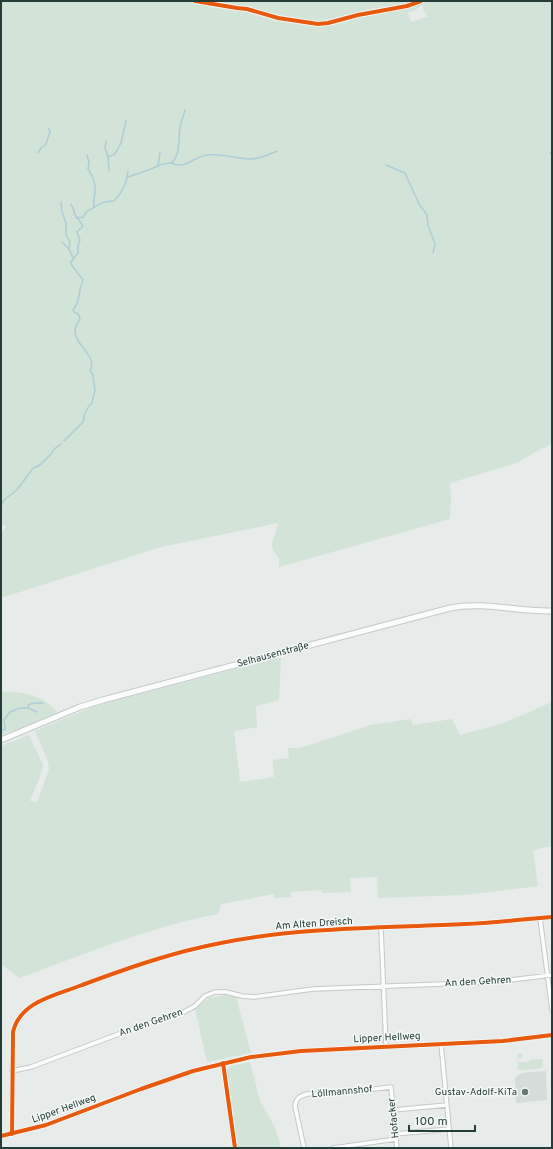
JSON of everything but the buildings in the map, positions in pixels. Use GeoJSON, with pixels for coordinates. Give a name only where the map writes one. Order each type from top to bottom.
{"type":"FeatureCollection","features":[{"type":"Feature","properties":{"kind":"street","name":"Selhausenstraße"},"geometry":{"type":"LineString","coordinates":[[1,740],[80,707],[103,700],[450,608],[490,605],[525,610],[552,611]]}},
{"type":"Feature","properties":{"kind":"street","name":"Am Alten Dreisch"},"geometry":{"type":"LineString","coordinates":[[12,1134],[12,1039],[14,1028],[19,1017],[40,1001],[134,966],[177,953],[265,935],[295,932],[490,923],[552,917]]}},
{"type":"Feature","properties":{"kind":"street"},"geometry":{"type":"LineString","coordinates":[[540,918],[550,975],[552,1010]]}},
{"type":"Feature","properties":{"kind":"street"},"geometry":{"type":"LineString","coordinates":[[381,928],[386,1046]]}},
{"type":"Feature","properties":{"kind":"street","name":"An den Gehren"},"geometry":{"type":"LineString","coordinates":[[12,1071],[23,1070],[140,1026],[184,1012],[195,1006],[205,996],[215,992],[226,992],[254,997],[298,991],[494,982],[550,975]]}},
{"type":"Feature","properties":{"kind":"street","name":"Lipper Hellweg"},"geometry":{"type":"LineString","coordinates":[[1,1136],[46,1125],[169,1079],[223,1063],[251,1057],[295,1051],[503,1041],[552,1035]]}},
{"type":"Feature","properties":{"kind":"street"},"geometry":{"type":"LineString","coordinates":[[440,1044],[451,1148]]}},
{"type":"Feature","properties":{"kind":"street"},"geometry":{"type":"LineString","coordinates":[[223,1063],[235,1148]]}},
{"type":"Feature","properties":{"kind":"street","name":"Hofacker"},"geometry":{"type":"LineString","coordinates":[[391,1087],[397,1148]]}},
{"type":"Feature","properties":{"kind":"street","name":"Löllmannshof"},"geometry":{"type":"LineString","coordinates":[[304,1148],[295,1106],[300,1096],[307,1094],[349,1092],[391,1087]]}},
{"type":"Feature","properties":{"kind":"street"},"geometry":{"type":"LineString","coordinates":[[393,1110],[447,1105]]}},
{"type":"Feature","properties":{"kind":"street"},"geometry":{"type":"LineString","coordinates":[[396,1134],[449,1129]]}},
{"type":"Feature","properties":{"kind":"street"},"geometry":{"type":"LineString","coordinates":[[333,1148],[396,1139]]}},
{"type":"Feature","properties":{"kind":"shaded area"},"geometry":{"type":"Polygon","coordinates":[[[546,1071],[547,1100],[516,1103],[515,1078],[522,1073],[546,1071]]]}},
{"type":"Feature","properties":{"kind":"green space"},"geometry":{"type":"Polygon","coordinates":[[[1,1],[552,1],[552,444],[517,463],[450,483],[450,519],[279,567],[279,558],[273,551],[272,544],[278,523],[161,547],[1,598],[1,534],[6,527],[1,523],[1,1]],[[422,5],[408,13],[411,22],[429,16],[426,15],[422,5]]]}},
{"type":"Feature","properties":{"kind":"green space"},"geometry":{"type":"Polygon","coordinates":[[[281,657],[279,700],[256,706],[257,727],[234,731],[240,782],[274,777],[273,760],[289,758],[288,748],[300,748],[371,725],[411,719],[413,725],[452,719],[460,735],[504,723],[552,702],[552,846],[533,850],[538,886],[464,895],[378,898],[377,877],[350,878],[351,892],[323,893],[322,890],[291,892],[291,897],[274,898],[274,894],[221,904],[218,914],[192,919],[142,934],[19,978],[1,964],[1,746],[29,735],[43,765],[30,801],[37,802],[49,769],[48,761],[35,731],[95,706],[281,657]]]}},
{"type":"Feature","properties":{"kind":"green space"},"geometry":{"type":"Polygon","coordinates":[[[1,692],[16,692],[32,695],[46,702],[57,713],[1,735],[1,692]]]}},
{"type":"Feature","properties":{"kind":"green space"},"geometry":{"type":"Polygon","coordinates":[[[225,995],[236,997],[251,1053],[207,1062],[195,1009],[209,998],[225,995]]]}},
{"type":"Feature","properties":{"kind":"green space"},"geometry":{"type":"Polygon","coordinates":[[[517,1054],[523,1054],[523,1057],[518,1059],[518,1062],[529,1062],[529,1060],[542,1059],[543,1067],[518,1070],[517,1054]]]}},
{"type":"Feature","properties":{"kind":"green space"},"geometry":{"type":"Polygon","coordinates":[[[250,1062],[260,1100],[276,1130],[281,1148],[238,1148],[227,1070],[230,1066],[250,1062]]]}},
{"type":"Feature","properties":{"kind":"waterway"},"geometry":{"type":"LineString","coordinates":[[128,177],[162,164],[171,163],[175,159],[178,151],[180,127],[185,110]]}},
{"type":"Feature","properties":{"kind":"waterway"},"geometry":{"type":"LineString","coordinates":[[108,157],[115,154],[121,143],[126,121]]}},
{"type":"Feature","properties":{"kind":"waterway"},"geometry":{"type":"LineString","coordinates":[[38,153],[46,144],[50,132],[48,128]]}},
{"type":"Feature","properties":{"kind":"waterway"},"geometry":{"type":"LineString","coordinates":[[106,141],[105,148],[108,157],[109,171]]}},
{"type":"Feature","properties":{"kind":"waterway"},"geometry":{"type":"LineString","coordinates":[[171,163],[181,165],[207,155],[224,155],[254,159],[277,151]]}},
{"type":"Feature","properties":{"kind":"waterway"},"geometry":{"type":"LineString","coordinates":[[550,152],[552,156]]}},
{"type":"Feature","properties":{"kind":"waterway"},"geometry":{"type":"LineString","coordinates":[[158,165],[160,153]]}},
{"type":"Feature","properties":{"kind":"waterway"},"geometry":{"type":"LineString","coordinates":[[87,155],[89,162],[88,169],[93,177],[95,187],[94,206]]}},
{"type":"Feature","properties":{"kind":"waterway"},"geometry":{"type":"LineString","coordinates":[[386,165],[405,173],[419,204],[427,215],[428,225],[435,244],[433,253]]}},
{"type":"Feature","properties":{"kind":"waterway"},"geometry":{"type":"LineString","coordinates":[[76,218],[84,217],[87,211],[100,204],[108,201],[114,201],[124,187],[128,171]]}},
{"type":"Feature","properties":{"kind":"waterway"},"geometry":{"type":"LineString","coordinates":[[61,202],[62,212],[66,223],[66,235],[70,242],[69,249]]}},
{"type":"Feature","properties":{"kind":"waterway"},"geometry":{"type":"LineString","coordinates":[[64,441],[83,422],[85,413],[92,403],[95,390],[93,375],[90,371],[92,365],[91,360],[78,340],[75,328],[80,318],[73,310],[76,306],[83,280],[71,262],[78,253],[80,240],[77,232],[83,226],[74,213],[71,204]]}},
{"type":"Feature","properties":{"kind":"waterway"},"geometry":{"type":"LineString","coordinates":[[62,242],[69,249],[73,258]]}},
{"type":"Feature","properties":{"kind":"waterway"},"geometry":{"type":"LineString","coordinates":[[1,505],[5,499],[17,490],[33,468],[40,465],[54,449],[61,444]]}},
{"type":"Feature","properties":{"kind":"waterway"},"geometry":{"type":"LineString","coordinates":[[1,731],[5,729],[4,720],[10,712],[20,708],[28,708],[28,705],[31,703],[43,703]]}},
{"type":"Feature","properties":{"kind":"waterway"},"geometry":{"type":"LineString","coordinates":[[28,708],[37,712]]}},
{"type":"Feature","properties":{"kind":"cycle path"},"geometry":{"type":"LineString","coordinates":[[195,1],[247,9],[278,18],[318,24],[407,6],[421,1]]}},
{"type":"Feature","properties":{"kind":"cycle path"},"geometry":{"type":"LineString","coordinates":[[12,1134],[13,1032],[17,1021],[23,1013],[31,1006],[51,996],[168,956],[221,943],[251,938],[312,931],[476,923],[552,917]]}},
{"type":"Feature","properties":{"kind":"cycle path"},"geometry":{"type":"LineString","coordinates":[[1,1136],[46,1125],[193,1071],[251,1057],[301,1051],[503,1041],[552,1035]]}},
{"type":"Feature","properties":{"kind":"cycle path"},"geometry":{"type":"LineString","coordinates":[[223,1063],[235,1148]]}},
{"type":"Feature","properties":{"kind":"place","name":"Gustav-Adolf-KiTa"},"geometry":{"type":"Point","coordinates":[525,1092]}}]}
